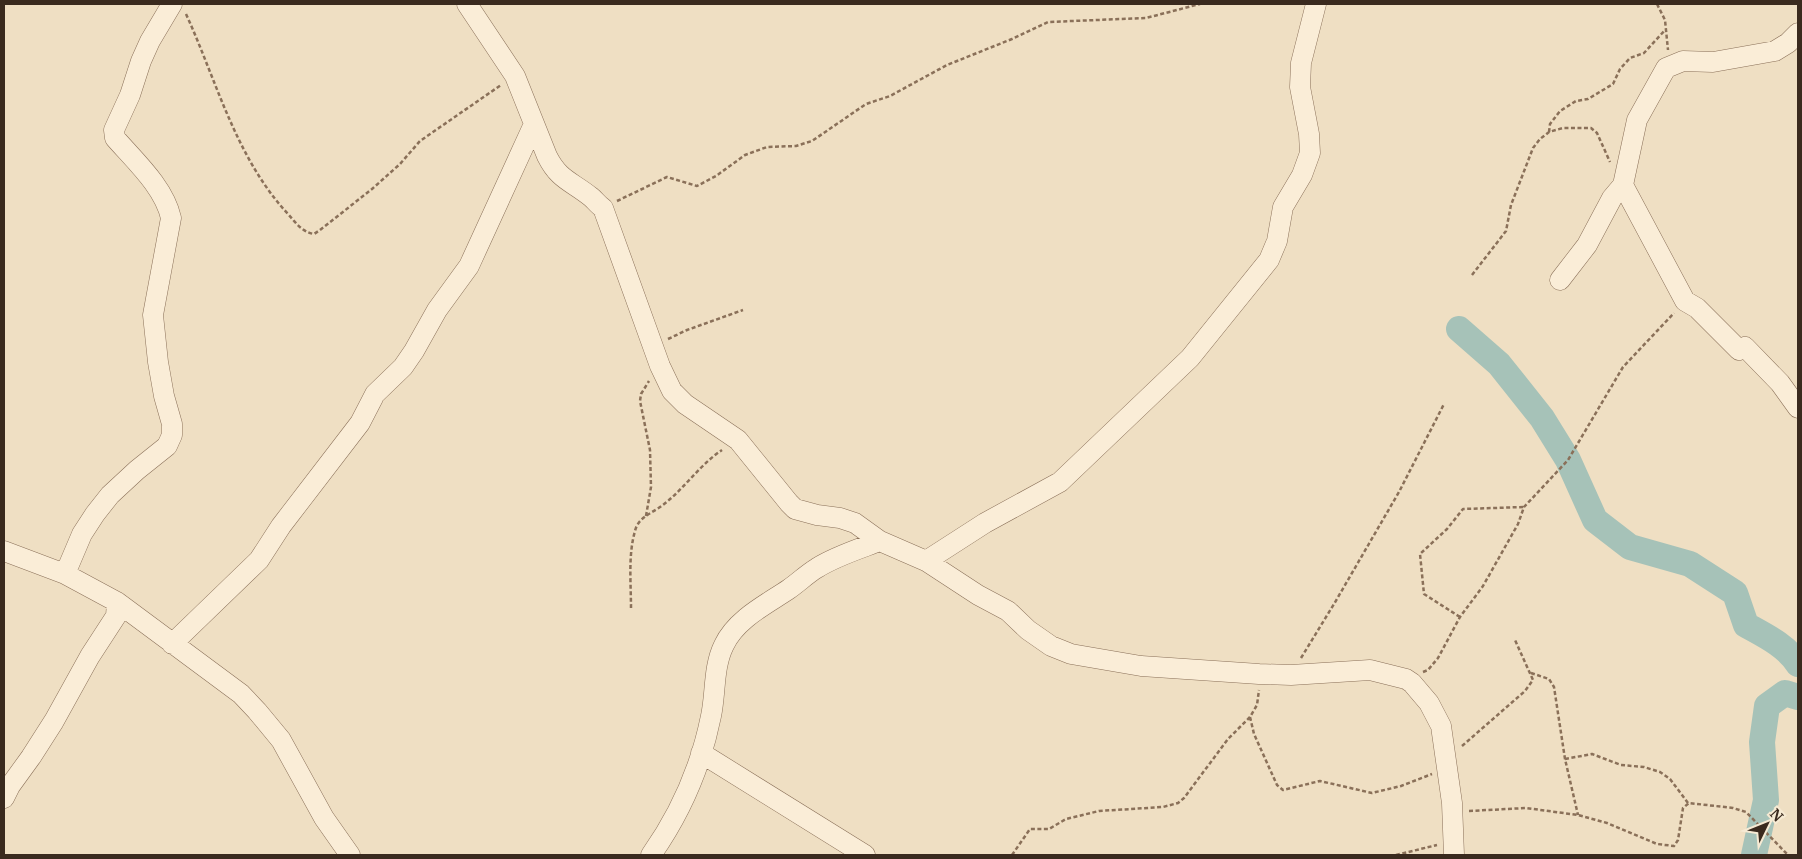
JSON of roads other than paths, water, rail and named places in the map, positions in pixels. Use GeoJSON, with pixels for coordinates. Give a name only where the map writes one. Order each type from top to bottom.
{"type":"FeatureCollection","features":[{"type":"Feature","properties":{"kind":"street"},"geometry":{"type":"LineString","coordinates":[[467,4],[515,76],[546,156],[553,168],[565,180],[592,197],[603,208],[652,346],[672,392],[685,404],[738,440],[796,509],[855,523],[880,541],[926,561],[978,595],[1008,611],[1028,630],[1051,646],[1071,654],[1141,666],[1252,674],[1370,670],[1406,679],[1412,683],[1428,703],[1441,726],[1452,813],[1454,848]]}},
{"type":"Feature","properties":{"kind":"street"},"geometry":{"type":"LineString","coordinates":[[926,561],[985,524],[1060,482],[1190,358],[1269,260],[1277,241],[1283,207],[1302,175],[1310,153],[1309,134],[1300,86],[1302,63],[1316,4]]}},
{"type":"Feature","properties":{"kind":"street"},"geometry":{"type":"LineString","coordinates":[[65,574],[82,534],[95,514],[110,495],[167,446],[172,435],[172,424],[164,396],[158,362],[153,315],[171,218],[164,200],[133,156],[115,138],[114,130],[130,95],[150,41],[179,8]]}},
{"type":"Feature","properties":{"kind":"street"},"geometry":{"type":"LineString","coordinates":[[1560,280],[1587,245],[1612,198],[1623,185],[1637,120],[1666,68],[1683,61],[1713,62],[1775,51],[1788,43],[1798,33]]}},
{"type":"Feature","properties":{"kind":"street"},"geometry":{"type":"LineString","coordinates":[[172,644],[259,560],[281,526],[360,423],[376,394],[403,367],[414,352],[437,310],[469,266],[534,124]]}},
{"type":"Feature","properties":{"kind":"street"},"geometry":{"type":"LineString","coordinates":[[1623,185],[1685,301],[1697,308],[1739,350],[1745,346],[1780,383],[1798,408]]}},
{"type":"Feature","properties":{"kind":"street"},"geometry":{"type":"LineString","coordinates":[[652,855],[673,820],[698,766],[711,716],[718,659],[731,634],[755,612],[818,567],[854,550],[880,541]]}},
{"type":"Feature","properties":{"kind":"street"},"geometry":{"type":"LineString","coordinates":[[4,551],[65,574],[117,602],[240,694],[257,710],[281,740],[324,818],[350,855]]}},
{"type":"Feature","properties":{"kind":"street"},"geometry":{"type":"LineString","coordinates":[[4,798],[10,786],[32,757],[90,656],[116,616],[117,602]]}},
{"type":"Feature","properties":{"kind":"street"},"geometry":{"type":"LineString","coordinates":[[701,753],[865,855]]}},
{"type":"Feature","properties":{"kind":"waterway"},"geometry":{"type":"LineString","coordinates":[[1459,329],[1499,364],[1542,418],[1568,460],[1595,520],[1630,547],[1690,564],[1735,593],[1746,625],[1781,646],[1798,664]]}},
{"type":"Feature","properties":{"kind":"waterway"},"geometry":{"type":"LineString","coordinates":[[1754,855],[1766,800],[1762,742],[1767,706],[1785,693],[1798,697]]}}]}
